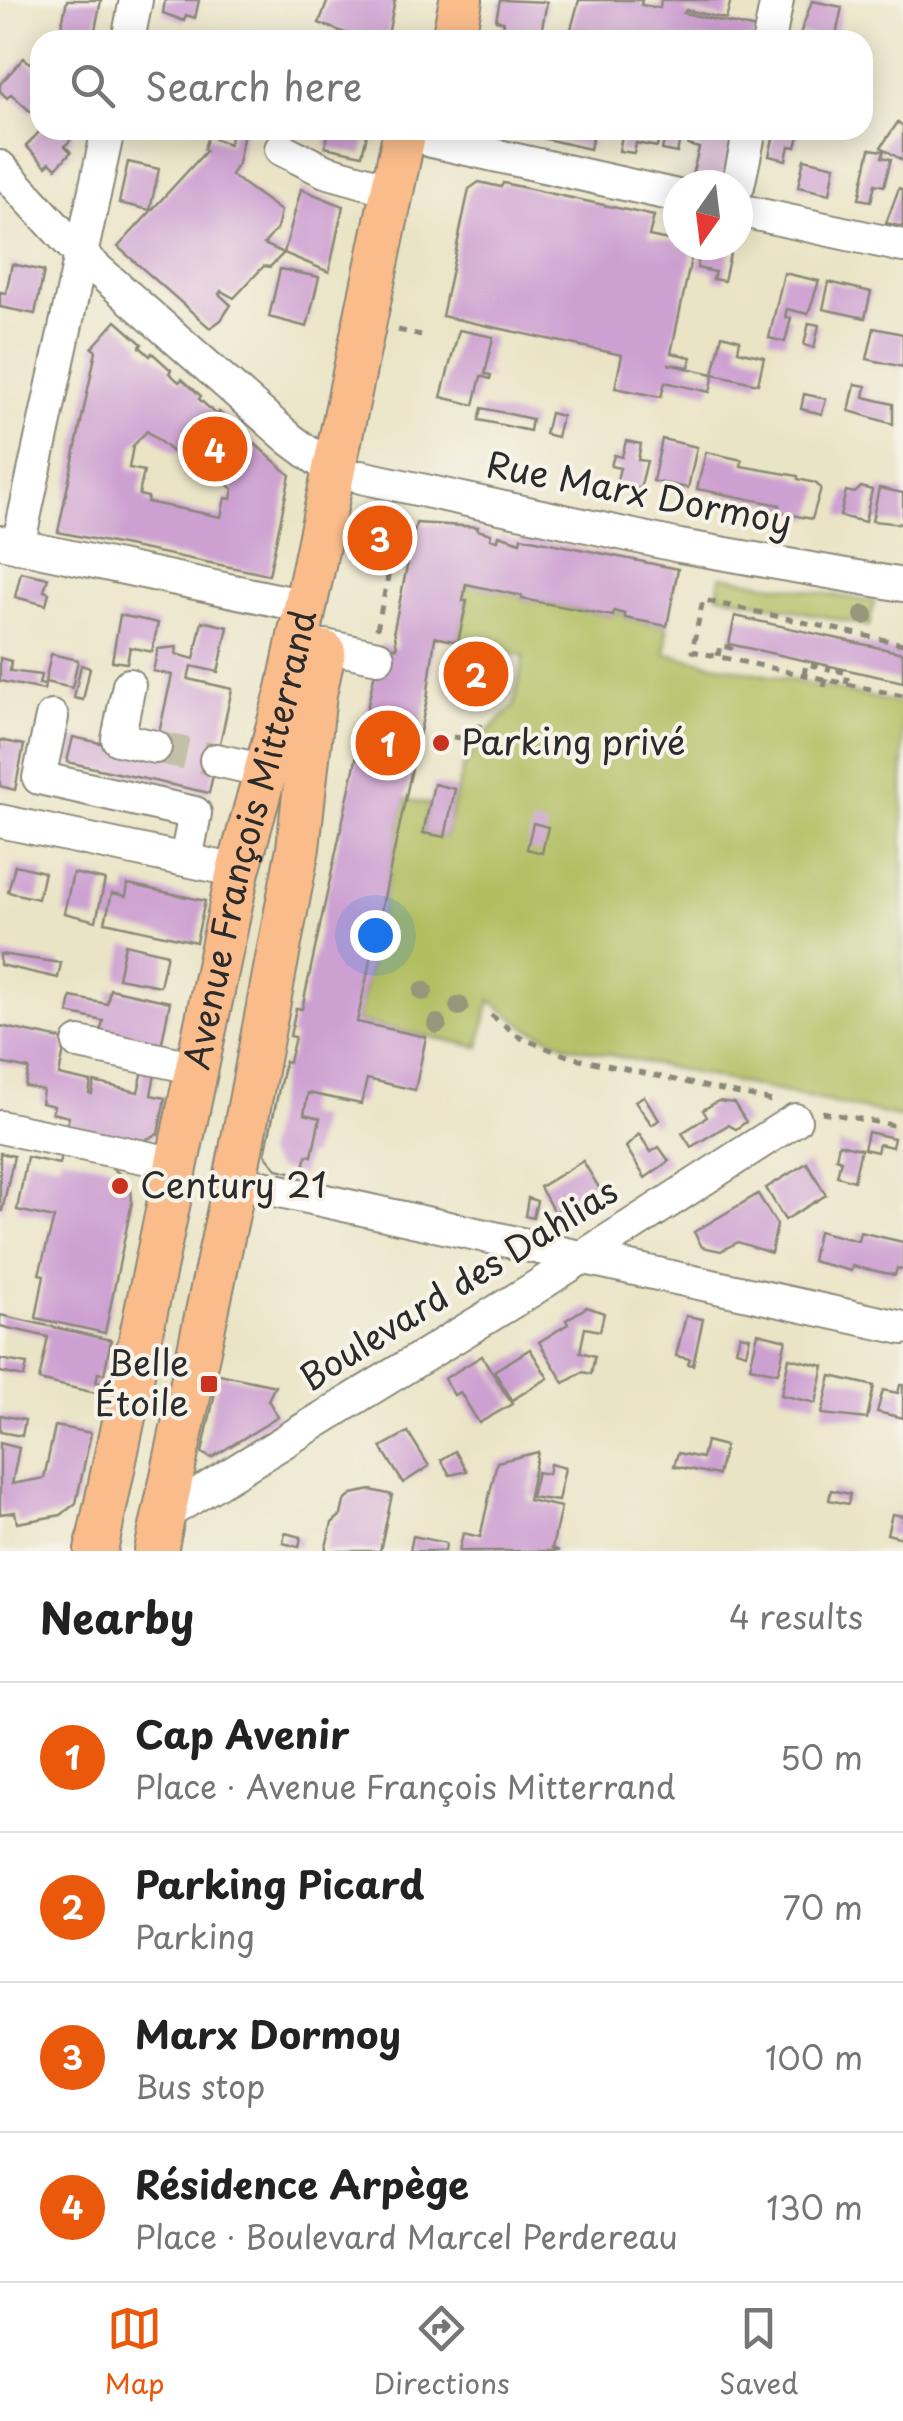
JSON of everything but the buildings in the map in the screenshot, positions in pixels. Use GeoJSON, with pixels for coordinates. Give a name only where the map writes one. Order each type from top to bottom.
{"type":"FeatureCollection","features":[{"type":"Feature","properties":{"kind":"main road"},"geometry":{"type":"LineString","coordinates":[[426,30],[432,0]]}},
{"type":"Feature","properties":{"kind":"main road"},"geometry":{"type":"LineString","coordinates":[[455,30],[462,0]]}},
{"type":"Feature","properties":{"kind":"main road","name":"Avenue François Mitterrand"},"geometry":{"type":"LineString","coordinates":[[162,1543],[298,848],[315,694],[393,190],[420,140]]}},
{"type":"Feature","properties":{"kind":"main road","name":"Avenue François Mitterrand"},"geometry":{"type":"LineString","coordinates":[[96,1551],[238,871],[288,689],[305,606],[347,474],[422,140]]}},
{"type":"Feature","properties":{"kind":"main road"},"geometry":{"type":"LineString","coordinates":[[112,1551],[162,1543]]}},
{"type":"Feature","properties":{"kind":"street"},"geometry":{"type":"LineString","coordinates":[[130,30],[136,0]]}},
{"type":"Feature","properties":{"kind":"street"},"geometry":{"type":"LineString","coordinates":[[770,30],[777,0]]}},
{"type":"Feature","properties":{"kind":"street"},"geometry":{"type":"LineString","coordinates":[[106,140],[9,544],[305,606]]}},
{"type":"Feature","properties":{"kind":"street"},"geometry":{"type":"LineString","coordinates":[[448,140],[663,192]]}},
{"type":"Feature","properties":{"kind":"street"},"geometry":{"type":"LineString","coordinates":[[741,170],[748,140]]}},
{"type":"Feature","properties":{"kind":"street"},"geometry":{"type":"LineString","coordinates":[[281,149],[325,171],[393,190]]}},
{"type":"Feature","properties":{"kind":"street"},"geometry":{"type":"LineString","coordinates":[[0,167],[81,255],[290,439],[347,474]]}},
{"type":"Feature","properties":{"kind":"street"},"geometry":{"type":"LineString","coordinates":[[753,213],[903,246]]}},
{"type":"Feature","properties":{"kind":"street","name":"Rue Marx Dormoy"},"geometry":{"type":"LineString","coordinates":[[347,474],[680,546],[903,584]]}},
{"type":"Feature","properties":{"kind":"street"},"geometry":{"type":"LineString","coordinates":[[325,646],[378,657]]}},
{"type":"Feature","properties":{"kind":"street"},"geometry":{"type":"LineString","coordinates":[[129,686],[118,739],[156,747]]}},
{"type":"Feature","properties":{"kind":"street"},"geometry":{"type":"LineString","coordinates":[[52,717],[39,778],[195,812],[186,860]]}},
{"type":"Feature","properties":{"kind":"street"},"geometry":{"type":"LineString","coordinates":[[216,760],[266,771]]}},
{"type":"Feature","properties":{"kind":"street"},"geometry":{"type":"LineString","coordinates":[[0,821],[238,871]]}},
{"type":"Feature","properties":{"kind":"street"},"geometry":{"type":"LineString","coordinates":[[79,1043],[198,1068]]}},
{"type":"Feature","properties":{"kind":"street","name":"Boulevard des Dahlias"},"geometry":{"type":"LineString","coordinates":[[162,1543],[207,1491],[582,1256],[797,1111]]}},
{"type":"Feature","properties":{"kind":"street"},"geometry":{"type":"LineString","coordinates":[[0,1127],[177,1164]]}},
{"type":"Feature","properties":{"kind":"street"},"geometry":{"type":"LineString","coordinates":[[235,1181],[903,1328]]}},
{"type":"Feature","properties":{"kind":"path"},"geometry":{"type":"LineString","coordinates":[[380,618],[402,515]]}},
{"type":"Feature","properties":{"kind":"path"},"geometry":{"type":"LineString","coordinates":[[903,644],[703,600],[692,651],[804,675],[825,684],[846,684],[903,696]]}},
{"type":"Feature","properties":{"kind":"path"},"geometry":{"type":"LineString","coordinates":[[718,656],[720,645],[732,648],[732,644]]}},
{"type":"Feature","properties":{"kind":"path"},"geometry":{"type":"LineString","coordinates":[[804,675],[806,664],[816,663]]}},
{"type":"Feature","properties":{"kind":"path"},"geometry":{"type":"LineString","coordinates":[[825,684],[828,666]]}},
{"type":"Feature","properties":{"kind":"path"},"geometry":{"type":"LineString","coordinates":[[839,668],[848,673],[846,684]]}},
{"type":"Feature","properties":{"kind":"path"},"geometry":{"type":"LineString","coordinates":[[437,735],[476,740],[482,716]]}},
{"type":"Feature","properties":{"kind":"path"},"geometry":{"type":"LineString","coordinates":[[490,1015],[521,1038],[570,1057],[797,1111],[903,1127]]}},
{"type":"Feature","properties":{"kind":"green space"},"geometry":{"type":"Polygon","coordinates":[[[721,576],[874,602],[869,626],[717,594],[721,576]]]}},
{"type":"Feature","properties":{"kind":"green space"},"geometry":{"type":"Polygon","coordinates":[[[466,584],[612,616],[614,611],[625,614],[625,618],[667,626],[666,654],[903,704],[903,1118],[569,1046],[527,1028],[490,1000],[479,1047],[357,1022],[405,799],[429,804],[423,832],[445,837],[463,768],[481,738],[514,706],[524,656],[458,642],[467,602],[463,601],[466,584]]]}},
{"type":"Feature","properties":{"kind":"tunnel"},"geometry":{"type":"LineString","coordinates":[[155,747],[216,760]]}},
{"type":"Feature","properties":{"kind":"place","name":"Résidence Arpège"},"geometry":{"type":"Point","coordinates":[215,449]}},
{"type":"Feature","properties":{"kind":"place","name":"Marx Dormoy"},"geometry":{"type":"Point","coordinates":[380,538]}},
{"type":"Feature","properties":{"kind":"place","name":"Parking Picard"},"geometry":{"type":"Point","coordinates":[476,674]}},
{"type":"Feature","properties":{"kind":"place","name":"Cap Avenir"},"geometry":{"type":"Point","coordinates":[388,743]}},
{"type":"Feature","properties":{"kind":"place","name":"Parking privé"},"geometry":{"type":"Point","coordinates":[441,743]}},
{"type":"Feature","properties":{"kind":"place","name":"Century 21"},"geometry":{"type":"Point","coordinates":[120,1186]}},
{"type":"Feature","properties":{"kind":"place","name":"Belle Étoile"},"geometry":{"type":"Point","coordinates":[209,1384]}}]}
